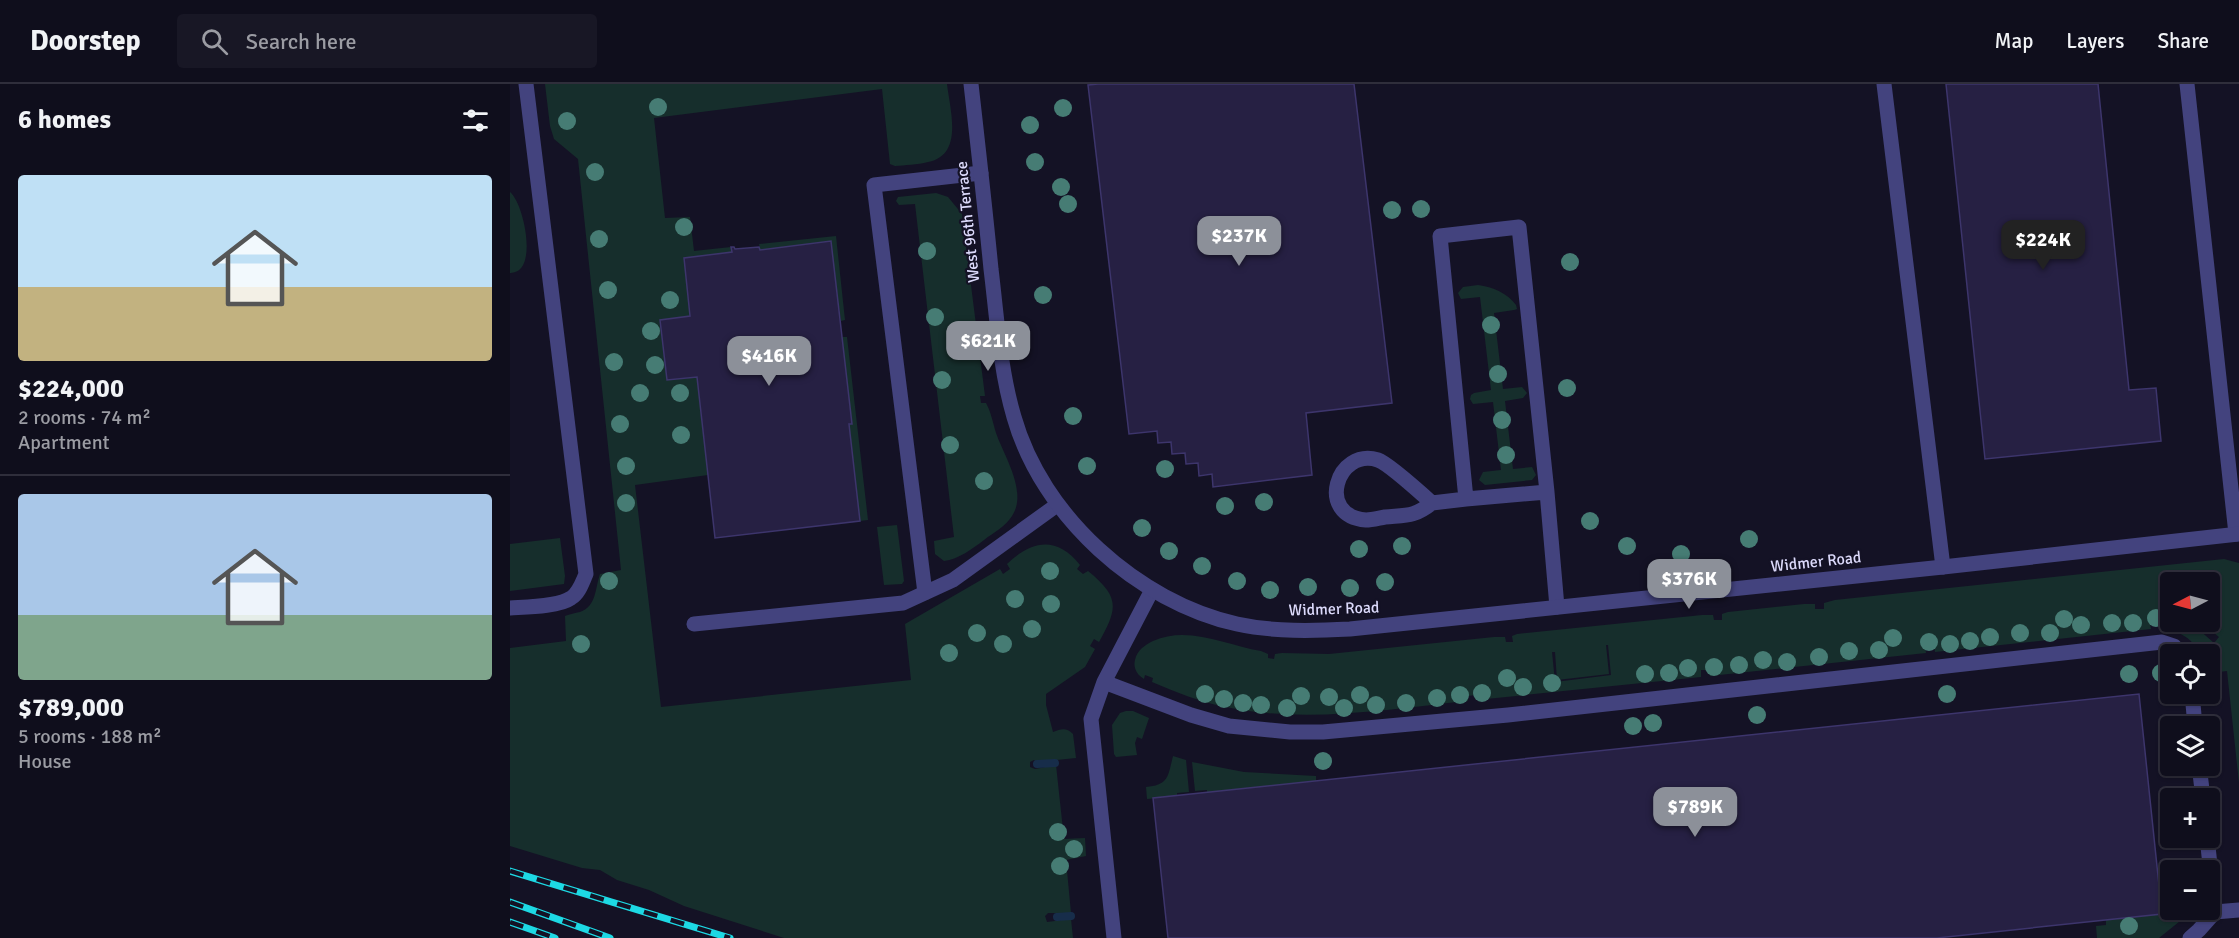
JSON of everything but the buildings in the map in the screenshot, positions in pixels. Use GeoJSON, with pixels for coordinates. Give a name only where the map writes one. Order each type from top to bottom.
{"type":"FeatureCollection","features":[{"type":"Feature","properties":{"kind":"street"},"geometry":{"type":"LineString","coordinates":[[510,608],[561,603],[572,598],[580,589],[586,574],[526,84]]}},
{"type":"Feature","properties":{"kind":"street","name":"West 96th Terrace"},"geometry":{"type":"LineString","coordinates":[[971,84],[996,314],[1011,406],[1022,440],[1038,474],[1057,505],[1102,550],[1152,590]]}},
{"type":"Feature","properties":{"kind":"street"},"geometry":{"type":"LineString","coordinates":[[1884,84],[1943,567]]}},
{"type":"Feature","properties":{"kind":"street"},"geometry":{"type":"LineString","coordinates":[[2187,84],[2238,534]]}},
{"type":"Feature","properties":{"kind":"street"},"geometry":{"type":"LineString","coordinates":[[926,593],[874,185],[981,173]]}},
{"type":"Feature","properties":{"kind":"street"},"geometry":{"type":"LineString","coordinates":[[1466,499],[1440,236],[1519,227],[1557,607]]}},
{"type":"Feature","properties":{"kind":"street"},"geometry":{"type":"LineString","coordinates":[[1432,503],[1379,460],[1367,458],[1346,467],[1338,481],[1335,493],[1338,504],[1345,513],[1366,520],[1418,513],[1432,503],[1547,492]]}},
{"type":"Feature","properties":{"kind":"street"},"geometry":{"type":"LineString","coordinates":[[694,624],[903,603],[952,580],[1057,505]]}},
{"type":"Feature","properties":{"kind":"street","name":"Widmer Road"},"geometry":{"type":"LineString","coordinates":[[1152,590],[1203,615],[1238,624],[1276,630],[1350,629],[2238,534]]}},
{"type":"Feature","properties":{"kind":"street"},"geometry":{"type":"LineString","coordinates":[[1114,938],[1091,719],[1104,682],[1152,590]]}},
{"type":"Feature","properties":{"kind":"street"},"geometry":{"type":"LineString","coordinates":[[1104,682],[1191,715],[1229,726],[1290,732],[1323,732],[1508,715],[2162,642],[2168,644]]}},
{"type":"Feature","properties":{"kind":"street"},"geometry":{"type":"LineString","coordinates":[[2220,912],[2239,910]]}},
{"type":"Feature","properties":{"kind":"street"},"geometry":{"type":"LineString","coordinates":[[2190,938],[2208,920]]}},
{"type":"Feature","properties":{"kind":"green space"},"geometry":{"type":"Polygon","coordinates":[[[545,84],[947,84],[952,130],[947,151],[939,158],[915,164],[895,166],[890,164],[882,89],[654,118],[665,218],[690,217],[694,251],[731,247],[732,252],[684,258],[690,316],[660,320],[667,380],[697,377],[708,475],[635,485],[661,707],[911,680],[905,624],[1000,569],[1003,574],[1010,569],[1007,564],[1026,550],[1044,545],[1062,549],[1080,565],[1077,569],[1083,574],[1088,571],[1106,588],[1113,604],[1110,620],[1099,642],[1094,639],[1090,646],[1095,649],[1085,667],[1046,694],[1046,705],[1053,732],[1063,729],[1073,734],[1076,758],[1030,762],[1030,767],[1035,769],[1056,765],[1064,839],[1085,838],[1086,856],[1066,860],[1071,913],[1048,913],[1045,916],[1047,922],[1071,919],[1073,938],[784,938],[684,906],[649,890],[617,880],[600,870],[582,868],[510,846],[510,648],[566,641],[565,616],[580,612],[590,606],[600,574],[621,570],[578,159],[554,139],[550,126],[545,84]]]}},
{"type":"Feature","properties":{"kind":"green space"},"geometry":{"type":"Polygon","coordinates":[[[510,192],[523,218],[527,243],[524,264],[518,271],[510,273],[510,192]]]}},
{"type":"Feature","properties":{"kind":"green space"},"geometry":{"type":"Polygon","coordinates":[[[936,193],[948,197],[962,214],[985,396],[980,396],[981,403],[986,403],[989,410],[1013,474],[1017,496],[1012,516],[1003,526],[965,553],[944,561],[935,554],[934,541],[954,537],[915,204],[899,205],[896,201],[898,197],[936,193]]]}},
{"type":"Feature","properties":{"kind":"green space"},"geometry":{"type":"Polygon","coordinates":[[[836,236],[845,320],[841,321],[830,242],[760,250],[759,244],[836,236]]]}},
{"type":"Feature","properties":{"kind":"green space"},"geometry":{"type":"Polygon","coordinates":[[[1478,285],[1499,291],[1516,305],[1517,309],[1494,313],[1503,389],[1522,387],[1527,393],[1523,398],[1505,401],[1513,469],[1532,467],[1536,475],[1532,480],[1485,485],[1479,480],[1483,472],[1501,470],[1493,402],[1473,404],[1470,399],[1474,393],[1491,390],[1480,297],[1461,299],[1458,293],[1463,287],[1478,285]]]}},
{"type":"Feature","properties":{"kind":"green space"},"geometry":{"type":"Polygon","coordinates":[[[842,337],[847,337],[868,520],[860,521],[849,424],[852,423],[842,337]]]}},
{"type":"Feature","properties":{"kind":"green space"},"geometry":{"type":"Polygon","coordinates":[[[897,525],[904,581],[902,584],[884,585],[877,527],[897,525]]]}},
{"type":"Feature","properties":{"kind":"green space"},"geometry":{"type":"Polygon","coordinates":[[[560,538],[564,584],[510,591],[510,544],[560,538]]]}},
{"type":"Feature","properties":{"kind":"green space"},"geometry":{"type":"Polygon","coordinates":[[[2224,559],[2239,563],[2239,783],[2227,671],[2220,672],[2220,644],[2194,644],[2175,632],[2202,632],[2214,643],[2219,637],[2213,632],[2220,632],[2220,572],[2160,572],[2160,628],[2159,622],[2150,623],[2151,629],[1935,652],[1934,646],[1925,647],[1926,653],[1710,676],[1710,670],[1701,670],[1701,677],[1476,700],[1475,695],[1468,696],[1468,701],[1377,711],[1316,715],[1256,712],[1226,707],[1179,693],[1152,682],[1153,678],[1145,675],[1144,679],[1135,668],[1135,660],[1144,646],[1166,637],[1180,635],[1207,638],[1261,651],[1268,654],[1268,658],[1274,659],[1275,654],[1282,653],[1329,654],[1494,637],[1505,637],[1506,642],[1513,642],[1512,636],[1517,634],[1702,615],[1713,615],[1714,620],[1722,620],[1722,614],[1728,612],[1804,604],[1815,604],[1815,609],[1824,609],[1824,603],[2224,559]],[[1606,645],[1609,674],[1557,680],[1555,652],[1552,652],[1555,682],[1611,675],[1608,645],[1606,645]]]}},
{"type":"Feature","properties":{"kind":"green space"},"geometry":{"type":"Polygon","coordinates":[[[1133,711],[1149,718],[1142,739],[1137,737],[1135,743],[1137,755],[1116,757],[1112,725],[1120,713],[1133,711]]]}},
{"type":"Feature","properties":{"kind":"green space"},"geometry":{"type":"Polygon","coordinates":[[[1173,756],[1186,760],[1189,792],[1177,793],[1177,796],[1147,799],[1146,787],[1163,782],[1170,769],[1173,756]]]}},
{"type":"Feature","properties":{"kind":"green space"},"geometry":{"type":"Polygon","coordinates":[[[1192,762],[1244,772],[1316,776],[1316,781],[1207,793],[1207,790],[1195,791],[1192,762]]]}},
{"type":"Feature","properties":{"kind":"green space"},"geometry":{"type":"Polygon","coordinates":[[[2160,914],[2160,920],[2181,920],[2159,938],[2097,938],[2096,926],[2106,925],[2106,920],[2160,914]]]}},
{"type":"Feature","properties":{"kind":"waterway"},"geometry":{"type":"LineString","coordinates":[[1037,764],[1055,763]]}},
{"type":"Feature","properties":{"kind":"waterway"},"geometry":{"type":"LineString","coordinates":[[1057,917],[1071,916]]}},
{"type":"Feature","properties":{"kind":"railway"},"geometry":{"type":"LineString","coordinates":[[510,871],[730,938]]}},
{"type":"Feature","properties":{"kind":"railway"},"geometry":{"type":"LineString","coordinates":[[510,902],[610,938]]}},
{"type":"Feature","properties":{"kind":"railway"},"geometry":{"type":"LineString","coordinates":[[510,922],[555,938]]}}]}
